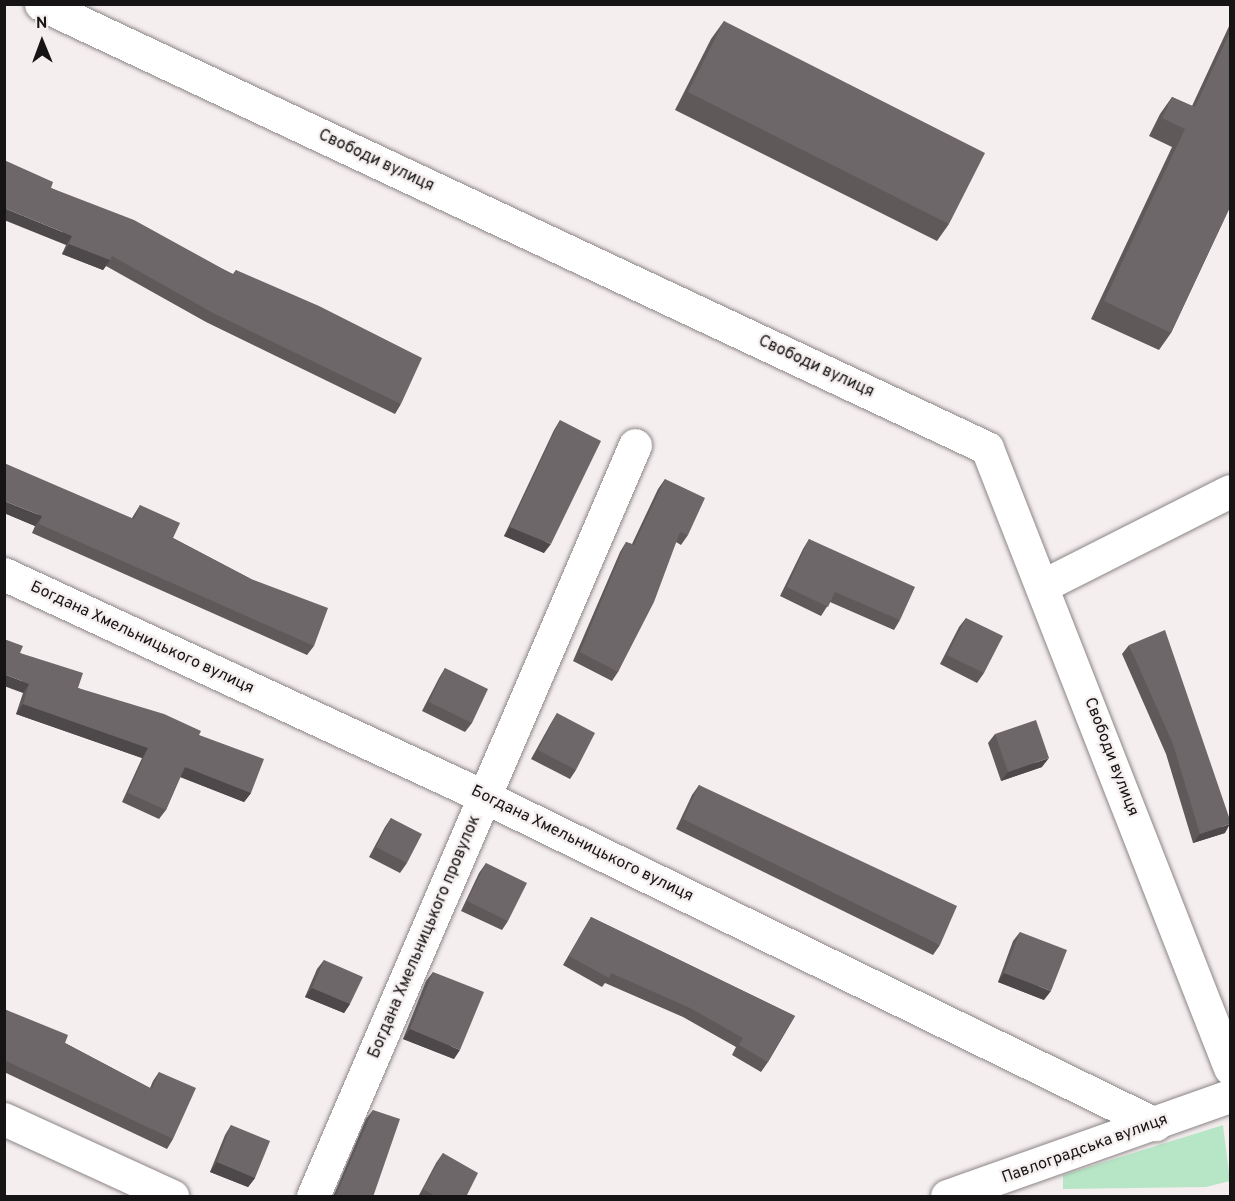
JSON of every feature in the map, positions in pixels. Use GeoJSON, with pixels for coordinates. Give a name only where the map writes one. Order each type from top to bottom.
{"type":"FeatureCollection","features":[{"type":"Feature","properties":{"kind":"street","name":"Свободи вулиця"},"geometry":{"type":"LineString","coordinates":[[41,4],[987,448],[1044,585],[1230,1068]]}},
{"type":"Feature","properties":{"kind":"street","name":"Богдана Хмельницького провулок"},"geometry":{"type":"LineString","coordinates":[[313,1197],[635,445]]}},
{"type":"Feature","properties":{"kind":"street"},"geometry":{"type":"LineString","coordinates":[[1044,585],[1230,490]]}},
{"type":"Feature","properties":{"kind":"street","name":"Богдана Хмельницького вулиця"},"geometry":{"type":"LineString","coordinates":[[4,574],[485,797],[1155,1124]]}},
{"type":"Feature","properties":{"kind":"street","name":"Павлоградська вулиця"},"geometry":{"type":"LineString","coordinates":[[957,1196],[1230,1096]]}},
{"type":"Feature","properties":{"kind":"street"},"geometry":{"type":"LineString","coordinates":[[4,1119],[172,1197]]}},
{"type":"Feature","properties":{"kind":"green space"},"geometry":{"type":"Polygon","coordinates":[[[1223,1125],[1230,1181],[1206,1187],[1063,1189],[1063,1175],[1223,1125]]]}},
{"type":"Feature","properties":{"kind":"building"},"geometry":{"type":"Polygon","coordinates":[[[724,21],[985,153],[949,224],[688,92],[724,21]]]}},
{"type":"Feature","properties":{"kind":"building"},"geometry":{"type":"Polygon","coordinates":[[[1230,32],[1230,207],[1171,333],[1104,301],[1185,129],[1162,118],[1172,97],[1195,107],[1230,32]]]}},
{"type":"Feature","properties":{"kind":"building"},"geometry":{"type":"Polygon","coordinates":[[[4,160],[53,182],[51,188],[134,220],[234,275],[236,270],[319,306],[422,358],[401,404],[213,313],[112,256],[110,260],[69,244],[72,236],[4,208],[4,160]]]}},
{"type":"Feature","properties":{"kind":"building"},"geometry":{"type":"Polygon","coordinates":[[[560,420],[601,441],[551,544],[510,527],[560,420]]]}},
{"type":"Feature","properties":{"kind":"building"},"geometry":{"type":"Polygon","coordinates":[[[4,463],[134,519],[140,505],[180,523],[173,538],[251,579],[328,608],[314,646],[39,524],[42,516],[4,501],[4,463]]]}},
{"type":"Feature","properties":{"kind":"building"},"geometry":{"type":"Polygon","coordinates":[[[665,479],[705,498],[688,535],[680,532],[654,602],[618,672],[580,652],[626,542],[634,545],[665,479]]]}},
{"type":"Feature","properties":{"kind":"building"},"geometry":{"type":"Polygon","coordinates":[[[809,539],[915,587],[900,620],[835,592],[828,607],[787,587],[809,539]]]}},
{"type":"Feature","properties":{"kind":"building"},"geometry":{"type":"Polygon","coordinates":[[[966,618],[1003,636],[984,673],[947,655],[966,618]]]}},
{"type":"Feature","properties":{"kind":"building"},"geometry":{"type":"Polygon","coordinates":[[[1165,630],[1230,820],[1230,824],[1200,834],[1173,744],[1129,645],[1165,630]]]}},
{"type":"Feature","properties":{"kind":"building"},"geometry":{"type":"Polygon","coordinates":[[[4,639],[23,646],[20,653],[83,673],[78,688],[164,714],[201,731],[199,735],[264,759],[251,793],[185,767],[166,810],[128,793],[148,748],[23,704],[29,684],[4,674],[4,639]]]}},
{"type":"Feature","properties":{"kind":"building"},"geometry":{"type":"Polygon","coordinates":[[[445,668],[488,689],[472,723],[429,702],[445,668]]]}},
{"type":"Feature","properties":{"kind":"building"},"geometry":{"type":"Polygon","coordinates":[[[557,713],[595,733],[576,770],[538,750],[557,713]]]}},
{"type":"Feature","properties":{"kind":"building"},"geometry":{"type":"Polygon","coordinates":[[[1036,720],[1049,758],[1008,772],[995,734],[1036,720]]]}},
{"type":"Feature","properties":{"kind":"building"},"geometry":{"type":"Polygon","coordinates":[[[699,785],[957,906],[940,945],[683,819],[699,785]]]}},
{"type":"Feature","properties":{"kind":"building"},"geometry":{"type":"Polygon","coordinates":[[[391,818],[422,834],[407,863],[376,847],[391,818]]]}},
{"type":"Feature","properties":{"kind":"building"},"geometry":{"type":"Polygon","coordinates":[[[486,863],[527,883],[508,921],[467,901],[486,863]]]}},
{"type":"Feature","properties":{"kind":"building"},"geometry":{"type":"Polygon","coordinates":[[[591,917],[795,1016],[768,1062],[739,1045],[743,1038],[690,1008],[611,973],[609,978],[569,956],[591,917]]]}},
{"type":"Feature","properties":{"kind":"building"},"geometry":{"type":"Polygon","coordinates":[[[1020,932],[1067,950],[1051,991],[1004,973],[1020,932]]]}},
{"type":"Feature","properties":{"kind":"building"},"geometry":{"type":"Polygon","coordinates":[[[324,960],[363,977],[350,1004],[312,988],[324,960]]]}},
{"type":"Feature","properties":{"kind":"building"},"geometry":{"type":"Polygon","coordinates":[[[433,972],[484,992],[460,1050],[410,1029],[433,972]]]}},
{"type":"Feature","properties":{"kind":"building"},"geometry":{"type":"Polygon","coordinates":[[[4,1009],[68,1035],[65,1043],[152,1089],[159,1072],[196,1088],[173,1139],[4,1060],[4,1009]]]}},
{"type":"Feature","properties":{"kind":"building"},"geometry":{"type":"Polygon","coordinates":[[[373,1110],[400,1119],[373,1197],[335,1197],[373,1110]]]}},
{"type":"Feature","properties":{"kind":"building"},"geometry":{"type":"Polygon","coordinates":[[[231,1125],[270,1141],[255,1178],[217,1162],[231,1125]]]}},
{"type":"Feature","properties":{"kind":"building"},"geometry":{"type":"Polygon","coordinates":[[[443,1153],[478,1173],[466,1197],[437,1197],[423,1189],[443,1153]]]}}]}
